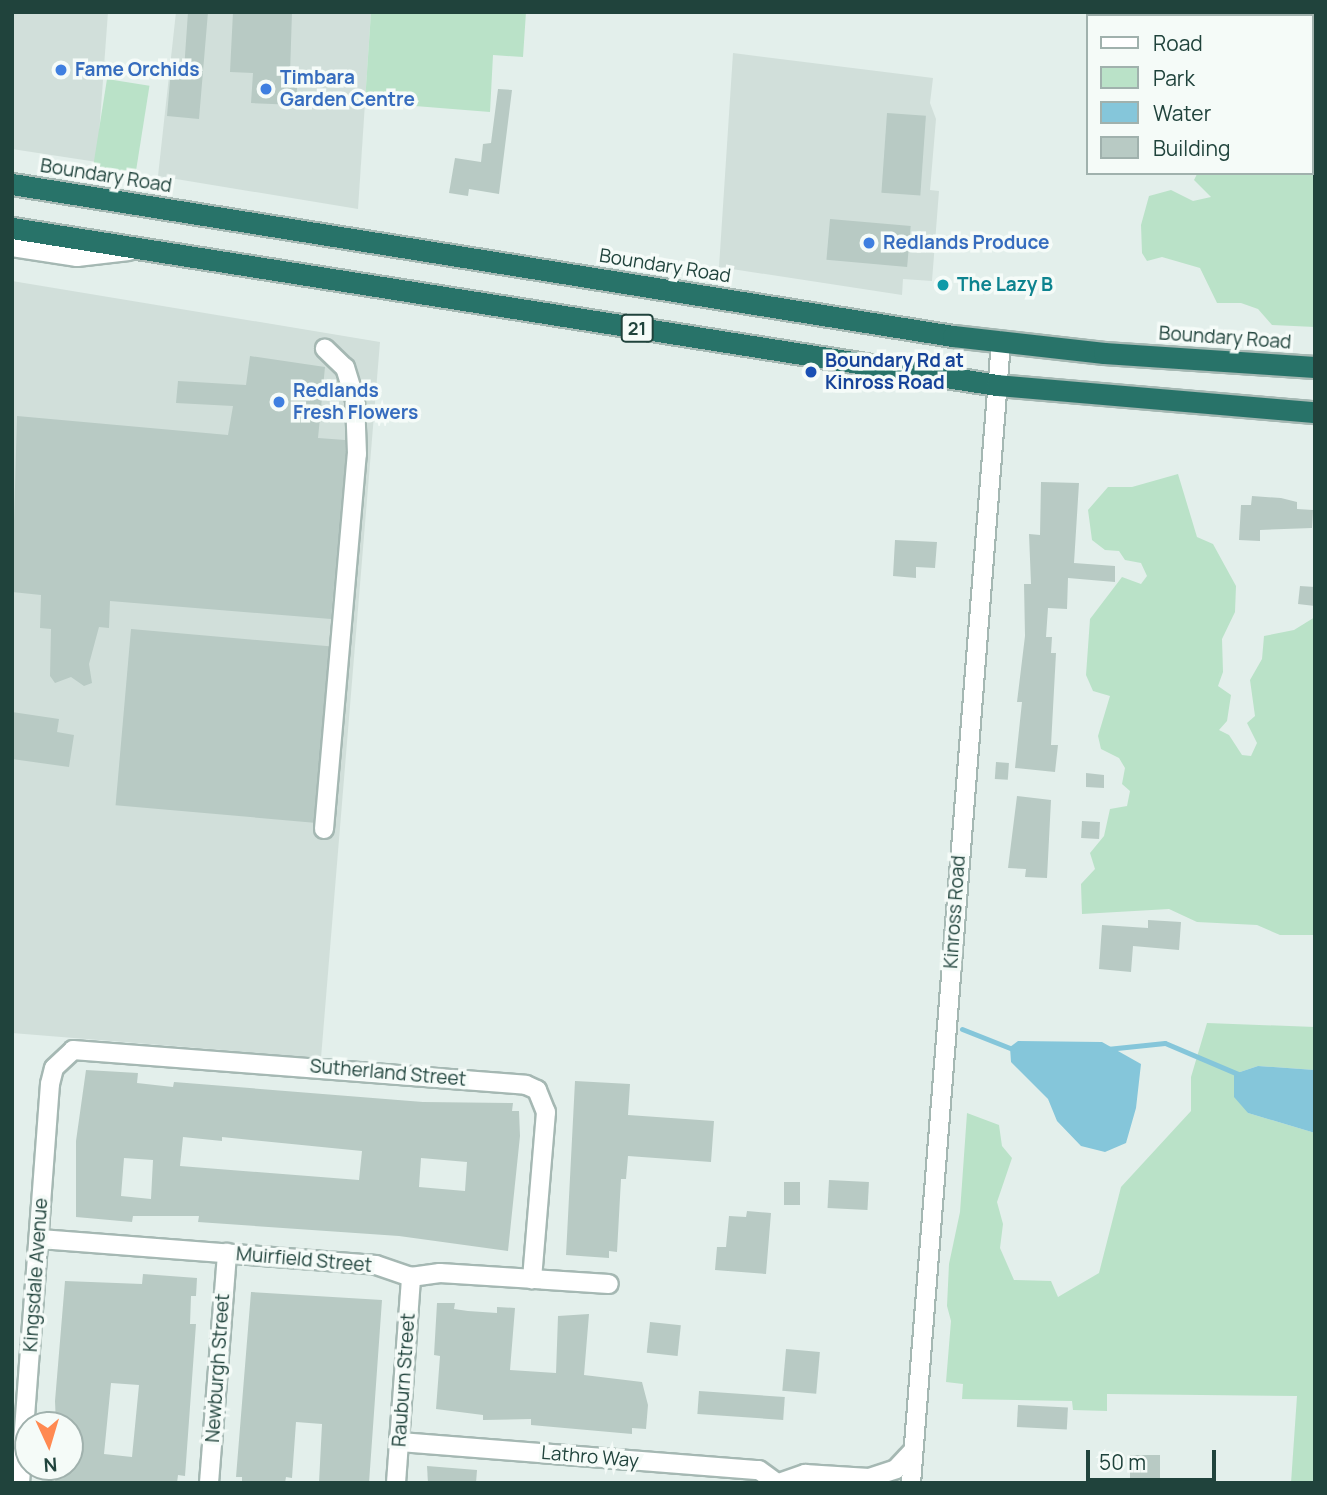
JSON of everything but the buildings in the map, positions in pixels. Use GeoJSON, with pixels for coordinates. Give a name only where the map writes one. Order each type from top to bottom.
{"type":"FeatureCollection","features":[{"type":"Feature","properties":{"kind":"highway","name":"Boundary Road"},"geometry":{"type":"LineString","coordinates":[[12,184],[1001,341],[1315,367]]}},
{"type":"Feature","properties":{"kind":"highway","name":"21"},"geometry":{"type":"LineString","coordinates":[[12,228],[997,385],[1315,412]]}},
{"type":"Feature","properties":{"kind":"street"},"geometry":{"type":"LineString","coordinates":[[12,247],[77,257],[142,249]]}},
{"type":"Feature","properties":{"kind":"street","name":"Kinross Road"},"geometry":{"type":"LineString","coordinates":[[911,1483],[1001,341]]}},
{"type":"Feature","properties":{"kind":"street"},"geometry":{"type":"LineString","coordinates":[[324,829],[357,454],[355,400],[345,368],[325,349]]}},
{"type":"Feature","properties":{"kind":"street","name":"Sutherland Street"},"geometry":{"type":"LineString","coordinates":[[54,1068],[73,1049],[84,1049],[526,1084],[537,1090],[546,1112],[533,1279]]}},
{"type":"Feature","properties":{"kind":"street","name":"Kingsdale Avenue"},"geometry":{"type":"LineString","coordinates":[[20,1483],[54,1068]]}},
{"type":"Feature","properties":{"kind":"street","name":"Muirfield Street"},"geometry":{"type":"LineString","coordinates":[[40,1239],[376,1265],[411,1277],[440,1273],[609,1284]]}},
{"type":"Feature","properties":{"kind":"street","name":"Newburgh Street"},"geometry":{"type":"LineString","coordinates":[[209,1483],[227,1253]]}},
{"type":"Feature","properties":{"kind":"street","name":"Rauburn Street"},"geometry":{"type":"LineString","coordinates":[[396,1483],[411,1277]]}},
{"type":"Feature","properties":{"kind":"street","name":"Lathro Way"},"geometry":{"type":"LineString","coordinates":[[400,1442],[759,1471],[778,1483],[805,1474],[874,1480],[896,1469],[913,1451]]}},
{"type":"Feature","properties":{"kind":"shaded area"},"geometry":{"type":"Polygon","coordinates":[[[12,12],[108,12],[97,162],[12,149],[12,12]]]}},
{"type":"Feature","properties":{"kind":"shaded area"},"geometry":{"type":"Polygon","coordinates":[[[176,12],[371,12],[358,209],[158,176],[176,12]]]}},
{"type":"Feature","properties":{"kind":"shaded area"},"geometry":{"type":"Polygon","coordinates":[[[733,53],[933,78],[930,103],[936,119],[930,190],[939,191],[932,281],[903,279],[902,295],[719,267],[733,53]]]}},
{"type":"Feature","properties":{"kind":"shaded area"},"geometry":{"type":"Polygon","coordinates":[[[12,281],[380,342],[321,1058],[12,1033],[12,281]]]}},
{"type":"Feature","properties":{"kind":"green space"},"geometry":{"type":"Polygon","coordinates":[[[371,12],[526,12],[523,57],[493,55],[490,112],[365,102],[371,12]]]}},
{"type":"Feature","properties":{"kind":"green space"},"geometry":{"type":"Polygon","coordinates":[[[1313,46],[1315,48],[1315,327],[1272,325],[1258,309],[1241,303],[1217,303],[1200,268],[1162,257],[1147,261],[1142,253],[1141,225],[1149,196],[1171,190],[1193,201],[1211,197],[1194,180],[1196,175],[1313,175],[1313,46]]]}},
{"type":"Feature","properties":{"kind":"green space"},"geometry":{"type":"Polygon","coordinates":[[[107,79],[149,86],[136,173],[93,166],[107,79]]]}},
{"type":"Feature","properties":{"kind":"green space"},"geometry":{"type":"Polygon","coordinates":[[[1178,474],[1197,537],[1213,544],[1236,586],[1235,612],[1222,639],[1223,672],[1218,686],[1231,695],[1227,721],[1219,730],[1229,735],[1242,755],[1251,756],[1257,743],[1247,723],[1255,716],[1250,680],[1262,659],[1264,636],[1294,630],[1315,617],[1315,935],[1280,935],[1257,925],[1197,922],[1169,909],[1082,914],[1081,884],[1095,869],[1090,853],[1104,836],[1110,809],[1127,806],[1130,791],[1122,784],[1125,768],[1119,758],[1101,749],[1098,736],[1110,696],[1093,691],[1086,675],[1090,619],[1122,577],[1141,584],[1147,576],[1141,563],[1125,560],[1119,551],[1105,550],[1092,540],[1088,510],[1108,487],[1132,487],[1178,474]]]}},
{"type":"Feature","properties":{"kind":"green space"},"geometry":{"type":"Polygon","coordinates":[[[1207,1023],[1315,1027],[1315,1070],[1258,1066],[1234,1074],[1248,1113],[1315,1133],[1315,1483],[1291,1483],[1297,1396],[1107,1394],[1107,1411],[1073,1410],[1072,1401],[962,1399],[963,1384],[946,1382],[951,1321],[947,1306],[949,1264],[960,1212],[967,1113],[999,1125],[1002,1146],[1012,1158],[997,1202],[1003,1224],[1000,1248],[1014,1280],[1051,1281],[1058,1297],[1099,1273],[1121,1187],[1191,1111],[1191,1077],[1207,1023]]]}},
{"type":"Feature","properties":{"kind":"water"},"geometry":{"type":"Polygon","coordinates":[[[1018,1041],[1102,1042],[1141,1064],[1136,1108],[1126,1143],[1105,1152],[1081,1146],[1057,1121],[1048,1099],[1011,1062],[1010,1047],[1018,1041]]]}},
{"type":"Feature","properties":{"kind":"water"},"geometry":{"type":"Polygon","coordinates":[[[1258,1066],[1315,1070],[1315,1133],[1248,1113],[1234,1097],[1234,1074],[1258,1066]]]}},
{"type":"Feature","properties":{"kind":"waterway"},"geometry":{"type":"LineString","coordinates":[[962,1029],[1015,1050]]}},
{"type":"Feature","properties":{"kind":"waterway"},"geometry":{"type":"LineString","coordinates":[[1107,1049],[1165,1043],[1238,1074]]}},
{"type":"Feature","properties":{"kind":"place","name":"Fame Orchids"},"geometry":{"type":"Point","coordinates":[61,70]}},
{"type":"Feature","properties":{"kind":"place","name":"Timbara Garden Centre"},"geometry":{"type":"Point","coordinates":[266,89]}},
{"type":"Feature","properties":{"kind":"place","name":"Redlands Produce"},"geometry":{"type":"Point","coordinates":[869,243]}},
{"type":"Feature","properties":{"kind":"place","name":"The Lazy B"},"geometry":{"type":"Point","coordinates":[943,285]}},
{"type":"Feature","properties":{"kind":"place","name":"Boundary Rd at Kinross Road"},"geometry":{"type":"Point","coordinates":[811,372]}},
{"type":"Feature","properties":{"kind":"place","name":"Redlands Fresh Flowers"},"geometry":{"type":"Point","coordinates":[279,402]}}]}
